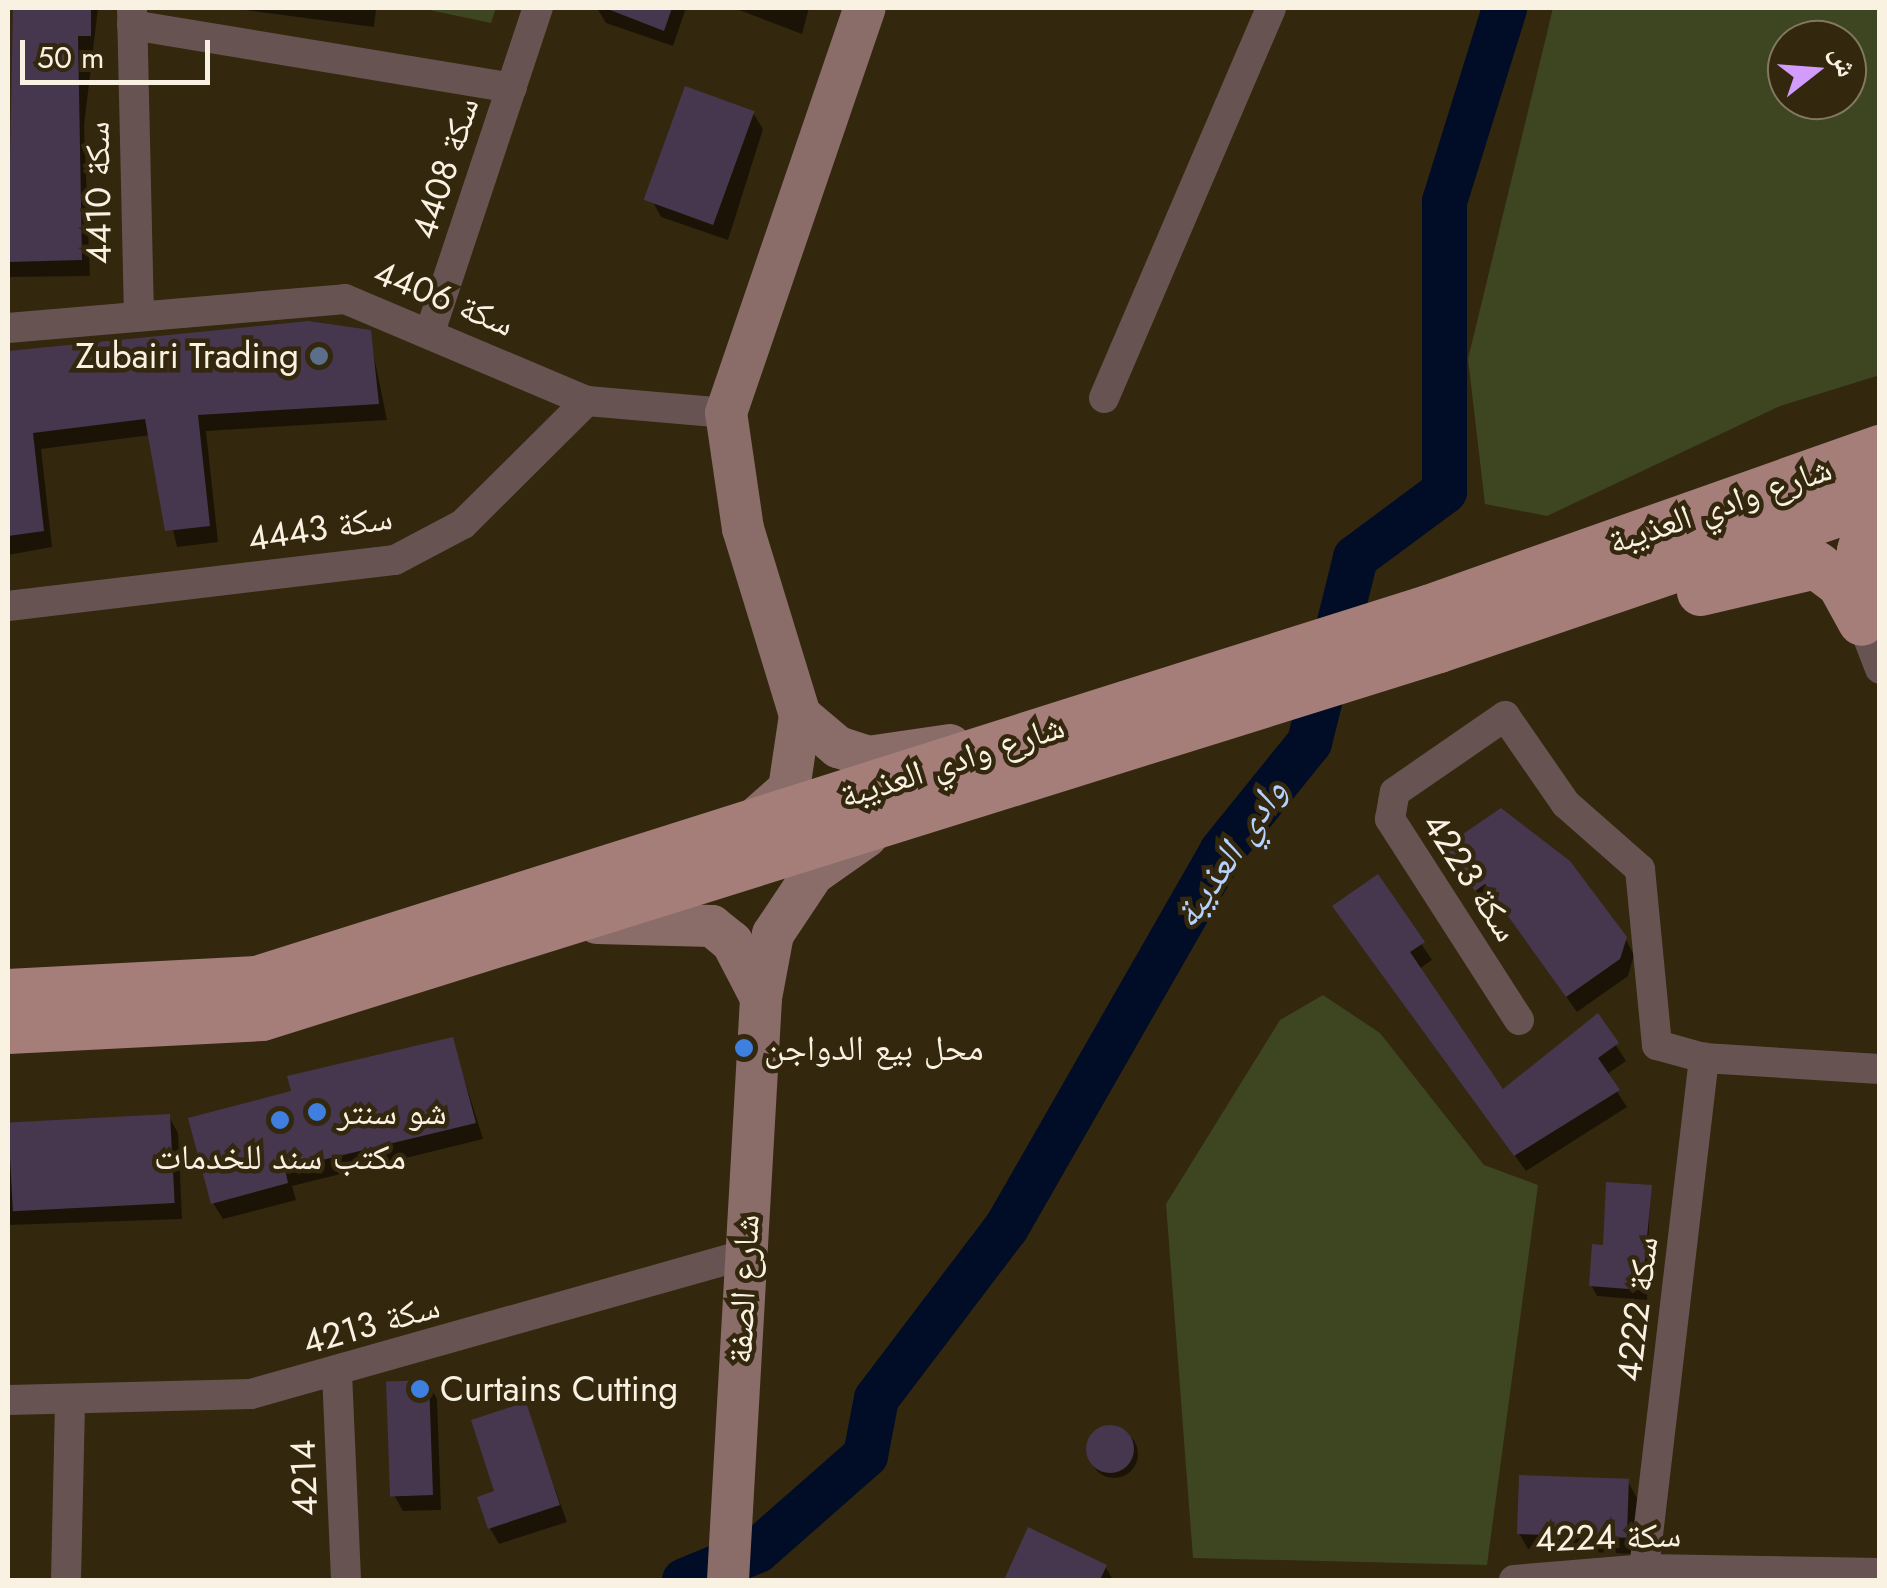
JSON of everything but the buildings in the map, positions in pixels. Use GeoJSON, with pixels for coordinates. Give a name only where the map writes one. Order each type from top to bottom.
{"type":"FeatureCollection","features":[{"type":"Feature","properties":{"kind":"main road","name":"شارع وادي العذيبة"},"geometry":{"type":"LineString","coordinates":[[8,993],[257,980],[743,830],[1058,747],[1433,629],[1880,449]]}},
{"type":"Feature","properties":{"kind":"main road","name":"شارع وادي العذيبة"},"geometry":{"type":"LineString","coordinates":[[1433,629],[1586,600],[1877,500]]}},
{"type":"Feature","properties":{"kind":"main road"},"geometry":{"type":"LineString","coordinates":[[1862,622],[1861,551],[1877,500]]}},
{"type":"Feature","properties":{"kind":"main road"},"geometry":{"type":"LineString","coordinates":[[1586,600],[1652,607],[1816,565],[1841,584],[1862,622]]}},
{"type":"Feature","properties":{"kind":"main road","name":"شارع وادي العذيبة"},"geometry":{"type":"LineString","coordinates":[[8,1030],[262,1017],[570,926],[885,826],[1058,747]]}},
{"type":"Feature","properties":{"kind":"street","name":"سكة 4408"},"geometry":{"type":"LineString","coordinates":[[431,329],[538,8]]}},
{"type":"Feature","properties":{"kind":"street"},"geometry":{"type":"LineString","coordinates":[[743,830],[789,789],[800,715],[743,529],[726,413],[865,8]]}},
{"type":"Feature","properties":{"kind":"street"},"geometry":{"type":"LineString","coordinates":[[1104,398],[1271,8]]}},
{"type":"Feature","properties":{"kind":"street","name":"سكة 4408"},"geometry":{"type":"LineString","coordinates":[[132,16],[512,88]]}},
{"type":"Feature","properties":{"kind":"street","name":"سكة 4410"},"geometry":{"type":"LineString","coordinates":[[132,16],[139,316]]}},
{"type":"Feature","properties":{"kind":"street","name":"سكة 4406"},"geometry":{"type":"LineString","coordinates":[[8,328],[345,298],[431,329],[587,400],[726,413]]}},
{"type":"Feature","properties":{"kind":"street","name":"سكة 4443"},"geometry":{"type":"LineString","coordinates":[[8,606],[395,560],[463,524],[587,400]]}},
{"type":"Feature","properties":{"kind":"street"},"geometry":{"type":"LineString","coordinates":[[1862,622],[1880,668]]}},
{"type":"Feature","properties":{"kind":"street"},"geometry":{"type":"LineString","coordinates":[[800,715],[838,748],[868,757],[1058,747]]}},
{"type":"Feature","properties":{"kind":"street","name":"سكة 4223"},"geometry":{"type":"LineString","coordinates":[[1520,1020],[1390,819],[1395,792],[1505,716],[1566,804],[1640,868],[1652,1036],[1661,1048],[1704,1058],[1880,1069]]}},
{"type":"Feature","properties":{"kind":"street","name":"شارع الصفة"},"geometry":{"type":"LineString","coordinates":[[728,1580],[761,998],[789,900],[885,826]]}},
{"type":"Feature","properties":{"kind":"street","name":"شارع الصفة"},"geometry":{"type":"LineString","coordinates":[[570,926],[712,926],[738,951],[761,998]]}},
{"type":"Feature","properties":{"kind":"street","name":"سكة 4222"},"geometry":{"type":"LineString","coordinates":[[1644,1569],[1704,1058]]}},
{"type":"Feature","properties":{"kind":"street","name":"سكة 4213"},"geometry":{"type":"LineString","coordinates":[[8,1400],[251,1394],[744,1256]]}},
{"type":"Feature","properties":{"kind":"street","name":"4214"},"geometry":{"type":"LineString","coordinates":[[337,1373],[346,1580]]}},
{"type":"Feature","properties":{"kind":"street"},"geometry":{"type":"LineString","coordinates":[[66,1580],[70,1400]]}},
{"type":"Feature","properties":{"kind":"street","name":"سكة 4224"},"geometry":{"type":"LineString","coordinates":[[1514,1580],[1644,1569],[1704,1576],[1879,1570]]}},
{"type":"Feature","properties":{"kind":"street"},"geometry":{"type":"LineString","coordinates":[[1878,1580],[1879,1570]]}},
{"type":"Feature","properties":{"kind":"green space"},"geometry":{"type":"Polygon","coordinates":[[[420,8],[496,8],[491,23],[420,8]]]}},
{"type":"Feature","properties":{"kind":"green space"},"geometry":{"type":"Polygon","coordinates":[[[1553,8],[1879,8],[1880,375],[1780,406],[1547,516],[1485,504],[1468,359],[1553,8]]]}},
{"type":"Feature","properties":{"kind":"green space"},"geometry":{"type":"Polygon","coordinates":[[[1323,995],[1380,1033],[1484,1165],[1538,1185],[1487,1565],[1193,1558],[1166,1204],[1280,1020],[1323,995]]]}},
{"type":"Feature","properties":{"kind":"waterway","name":"وادي العذيبة"},"geometry":{"type":"LineString","coordinates":[[684,1580],[757,1550],[865,1455],[876,1398],[1006,1227],[1221,851],[1309,742],[1355,557],[1444,491],[1444,201],[1504,8]]}},
{"type":"Feature","properties":{"kind":"place","name":"Zubairi Trading"},"geometry":{"type":"Point","coordinates":[319,356]}},
{"type":"Feature","properties":{"kind":"place","name":"محل بيع الدواجن"},"geometry":{"type":"Point","coordinates":[744,1048]}},
{"type":"Feature","properties":{"kind":"place","name":"شو سنتر"},"geometry":{"type":"Point","coordinates":[317,1112]}},
{"type":"Feature","properties":{"kind":"place","name":"مكتب سند للخدمات"},"geometry":{"type":"Point","coordinates":[280,1120]}},
{"type":"Feature","properties":{"kind":"place","name":"Curtains Cutting"},"geometry":{"type":"Point","coordinates":[420,1389]}}]}
